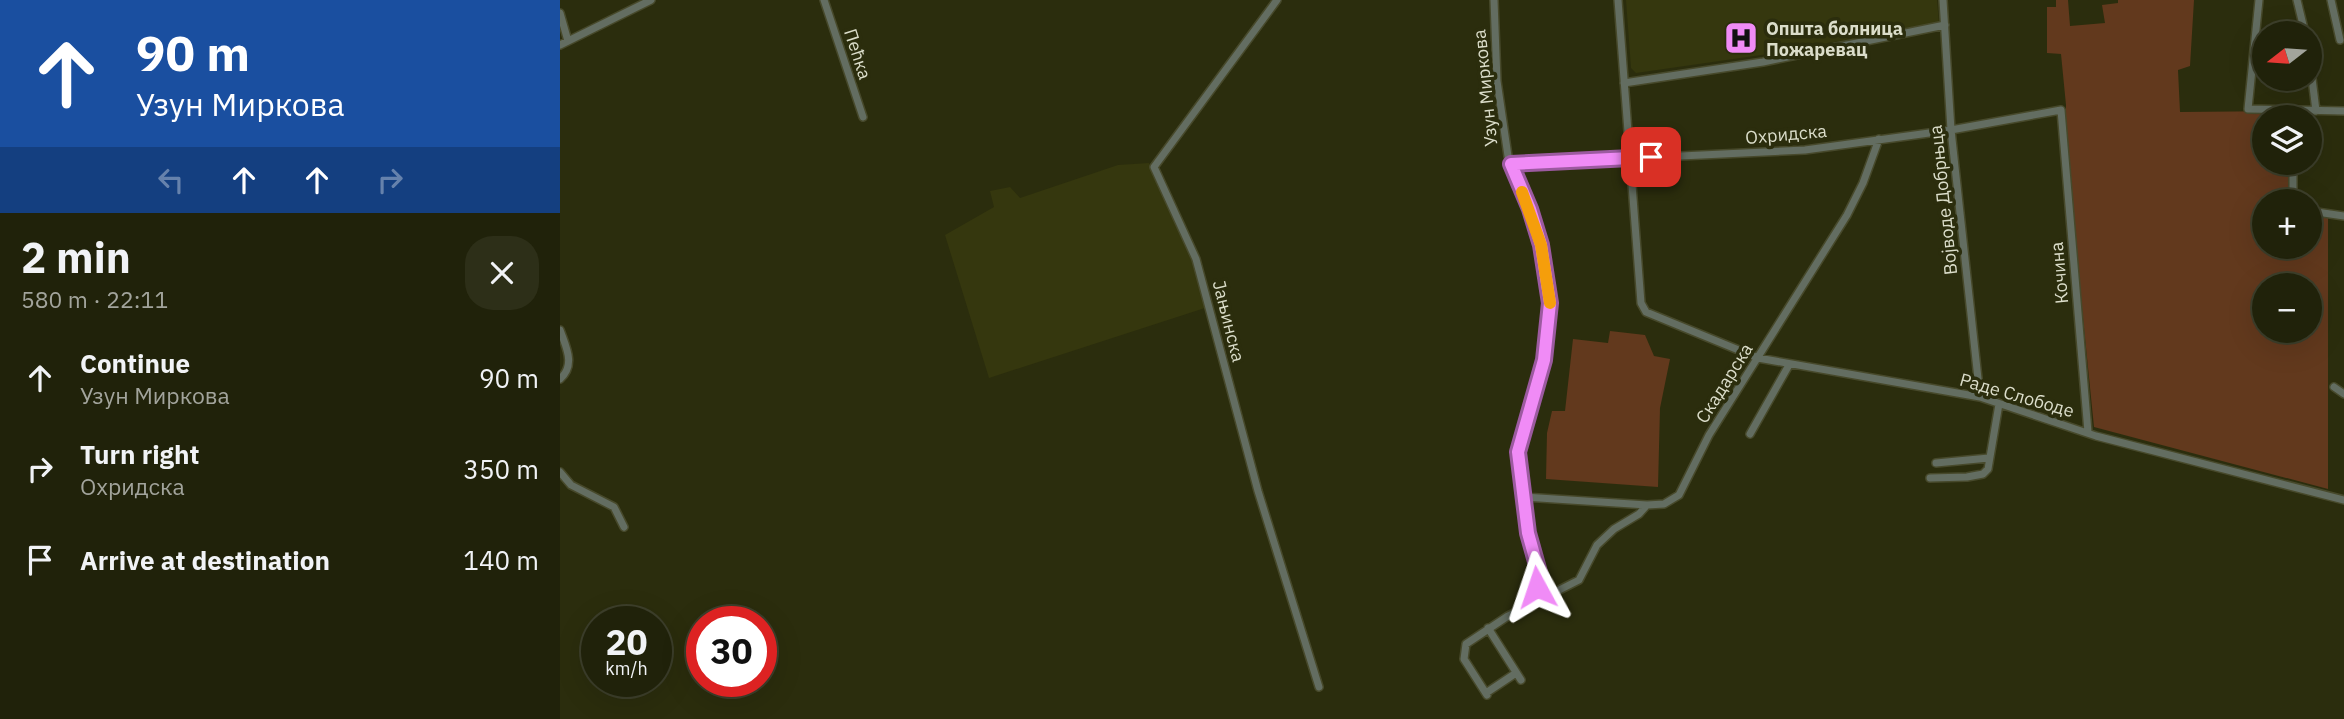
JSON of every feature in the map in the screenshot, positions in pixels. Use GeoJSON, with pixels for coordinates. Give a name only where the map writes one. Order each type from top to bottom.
{"type":"FeatureCollection","features":[{"type":"Feature","properties":{"kind":"street"},"geometry":{"type":"LineString","coordinates":[[560,45],[651,0]]}},
{"type":"Feature","properties":{"kind":"street","name":"Пећка"},"geometry":{"type":"LineString","coordinates":[[824,0],[863,117]]}},
{"type":"Feature","properties":{"kind":"street","name":"Јањинска"},"geometry":{"type":"LineString","coordinates":[[1277,0],[1154,166],[1196,258],[1271,536],[1319,687]]}},
{"type":"Feature","properties":{"kind":"street","name":"Узун Миркова"},"geometry":{"type":"LineString","coordinates":[[1493,0],[1497,80],[1511,164],[1530,209],[1541,245],[1550,303],[1544,360],[1518,452],[1528,533],[1540,576],[1550,594]]}},
{"type":"Feature","properties":{"kind":"street"},"geometry":{"type":"LineString","coordinates":[[1618,0],[1629,157]]}},
{"type":"Feature","properties":{"kind":"street"},"geometry":{"type":"LineString","coordinates":[[2252,109],[2248,109],[2259,0]]}},
{"type":"Feature","properties":{"kind":"street"},"geometry":{"type":"LineString","coordinates":[[2297,0],[2302,21]]}},
{"type":"Feature","properties":{"kind":"street","name":"Војводе Добрњца"},"geometry":{"type":"LineString","coordinates":[[1945,1],[1951,130],[1980,397]]}},
{"type":"Feature","properties":{"kind":"street"},"geometry":{"type":"LineString","coordinates":[[2340,40],[2332,3],[2344,5]]}},
{"type":"Feature","properties":{"kind":"street"},"geometry":{"type":"LineString","coordinates":[[560,13],[568,41]]}},
{"type":"Feature","properties":{"kind":"street"},"geometry":{"type":"LineString","coordinates":[[1624,83],[1775,60],[1945,25]]}},
{"type":"Feature","properties":{"kind":"street","name":"Охридска"},"geometry":{"type":"LineString","coordinates":[[1511,164],[1805,150],[1951,130],[2061,110]]}},
{"type":"Feature","properties":{"kind":"street","name":"Кочина"},"geometry":{"type":"LineString","coordinates":[[2061,110],[2088,432]]}},
{"type":"Feature","properties":{"kind":"street"},"geometry":{"type":"LineString","coordinates":[[2322,111],[2344,111]]}},
{"type":"Feature","properties":{"kind":"street","name":"Скадарска"},"geometry":{"type":"LineString","coordinates":[[1488,628],[1519,677],[1487,694],[1464,659],[1466,644],[1488,628],[1579,580],[1597,545],[1614,529],[1647,505],[1669,503],[1679,495],[1709,435],[1847,215],[1863,183],[1879,139]]}},
{"type":"Feature","properties":{"kind":"street","name":"Раде Слободе"},"geometry":{"type":"LineString","coordinates":[[1629,157],[1643,309],[1646,312],[1758,358],[1980,397],[2088,432],[2344,500]]}},
{"type":"Feature","properties":{"kind":"street"},"geometry":{"type":"LineString","coordinates":[[2322,213],[2344,216]]}},
{"type":"Feature","properties":{"kind":"street"},"geometry":{"type":"LineString","coordinates":[[560,330],[569,361],[565,374],[560,379]]}},
{"type":"Feature","properties":{"kind":"street"},"geometry":{"type":"LineString","coordinates":[[1751,435],[1789,365]]}},
{"type":"Feature","properties":{"kind":"street"},"geometry":{"type":"LineString","coordinates":[[2334,387],[2344,394]]}},
{"type":"Feature","properties":{"kind":"street"},"geometry":{"type":"LineString","coordinates":[[1930,478],[1967,477],[1983,474],[1988,469],[1999,404]]}},
{"type":"Feature","properties":{"kind":"street"},"geometry":{"type":"LineString","coordinates":[[1936,463],[1989,458]]}},
{"type":"Feature","properties":{"kind":"street"},"geometry":{"type":"LineString","coordinates":[[560,472],[571,485],[614,508],[624,527]]}},
{"type":"Feature","properties":{"kind":"street"},"geometry":{"type":"LineString","coordinates":[[1523,497],[1647,505]]}},
{"type":"Feature","properties":{"kind":"street"},"geometry":{"type":"LineString","coordinates":[[1529,606],[1540,576]]}},
{"type":"Feature","properties":{"kind":"shaded area","name":"Општа болница Пожаревац"},"geometry":{"type":"Polygon","coordinates":[[[1626,0],[1937,0],[1939,23],[1768,54],[1636,73],[1631,68],[1626,0]]]}},
{"type":"Feature","properties":{"kind":"shaded area"},"geometry":{"type":"Polygon","coordinates":[[[2056,0],[2068,0],[2070,26],[2105,23],[2102,5],[2118,3],[2118,0],[2194,0],[2190,66],[2178,70],[2180,112],[2252,111],[2252,175],[2290,175],[2291,189],[2252,189],[2252,259],[2322,259],[2322,215],[2328,216],[2328,489],[2094,427],[2065,139],[2066,105],[2061,54],[2047,53],[2047,7],[2056,7],[2056,0]]]}},
{"type":"Feature","properties":{"kind":"shaded area"},"geometry":{"type":"Polygon","coordinates":[[[1149,163],[1195,262],[1208,307],[989,378],[945,235],[994,207],[990,191],[1010,187],[1020,198],[1118,165],[1149,163]]]}},
{"type":"Feature","properties":{"kind":"shaded area"},"geometry":{"type":"Polygon","coordinates":[[[1610,331],[1645,335],[1654,356],[1670,359],[1660,408],[1658,487],[1546,479],[1547,433],[1552,411],[1565,411],[1573,339],[1608,343],[1610,331]]]}},
{"type":"Feature","properties":{"kind":"slow traffic"},"geometry":{"type":"LineString","coordinates":[[1522,192],[1541,245],[1550,303]]}},
{"type":"Feature","properties":{"kind":"place","name":"Општа болница Пожаревац"},"geometry":{"type":"Point","coordinates":[1741,38]}},
{"type":"Feature","properties":{"kind":"route"},"geometry":{"type":"LineString","coordinates":[[1537,587],[1540,576],[1528,533],[1518,452],[1544,360],[1550,303],[1541,245],[1530,209],[1511,164],[1651,157]]}}]}
